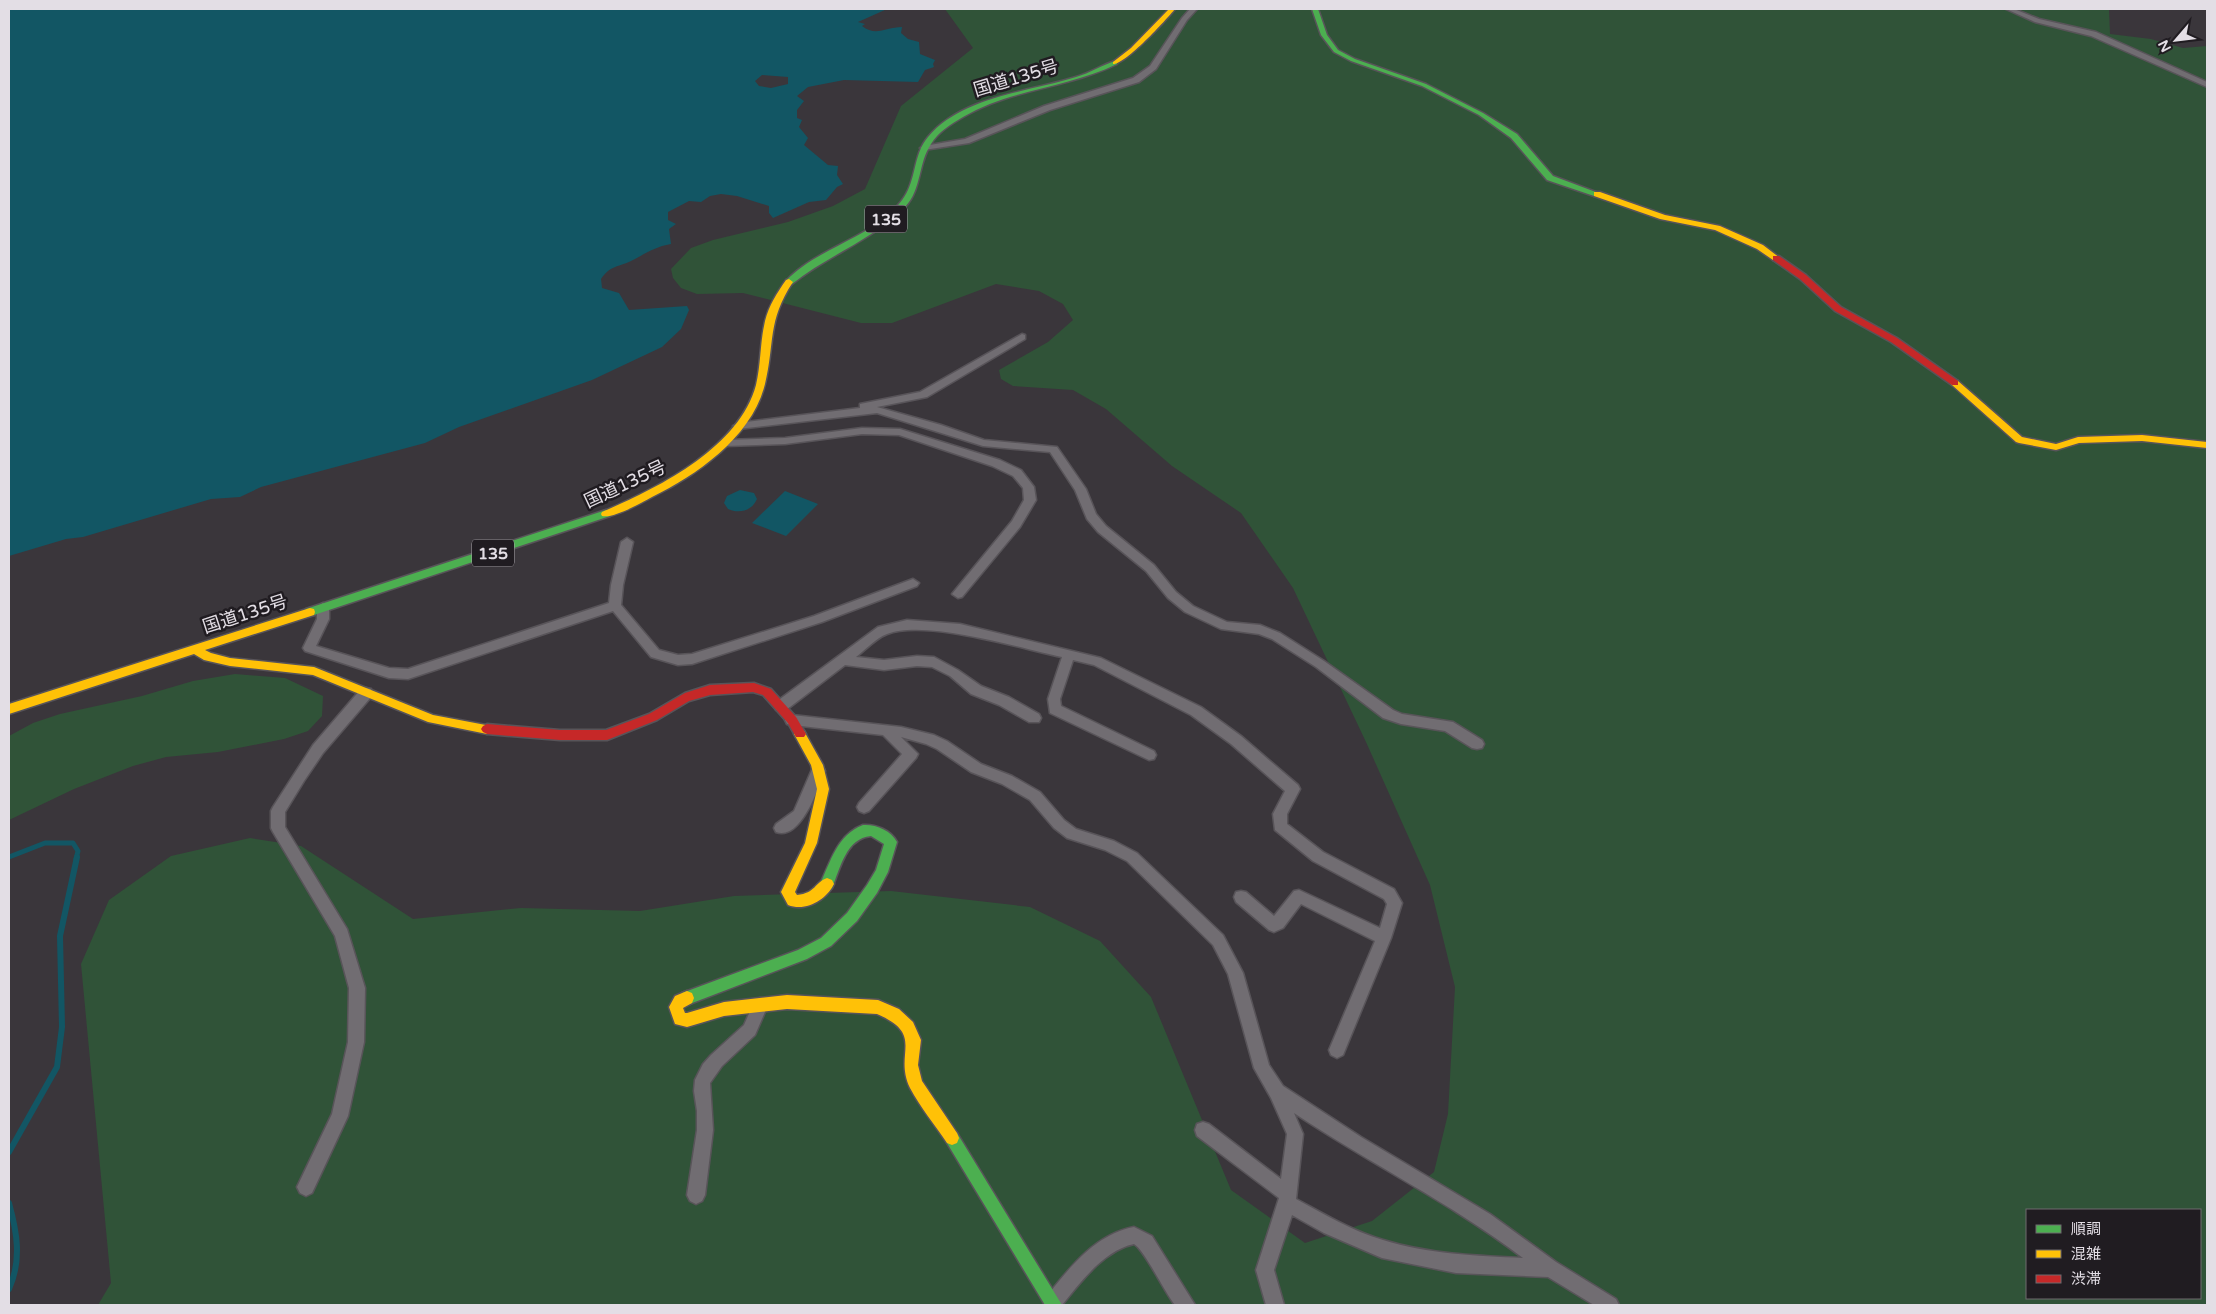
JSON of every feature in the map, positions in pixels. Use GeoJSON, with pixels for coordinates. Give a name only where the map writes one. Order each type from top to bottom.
{"type":"FeatureCollection","features":[{"type":"Feature","properties":{"kind":"main road","name":"国道135号"},"geometry":{"type":"LineString","coordinates":[[9,708],[590,521],[634,504],[677,480],[725,443],[758,395],[765,362],[771,312],[777,296],[798,274],[871,229],[903,204],[917,179],[924,148],[942,128],[981,104],[1010,94],[1092,73],[1119,61],[1172,9]]}},
{"type":"Feature","properties":{"kind":"main road"},"geometry":{"type":"LineString","coordinates":[[1315,9],[1324,35],[1336,51],[1352,60],[1424,86],[1481,114],[1514,136],[1550,178],[1663,216],[1717,228],[1760,248],[1803,277],[1838,309],[1894,340],[1942,373],[2020,440],[2056,447],[2078,440],[2142,438],[2207,445]]}},
{"type":"Feature","properties":{"kind":"main road"},"geometry":{"type":"LineString","coordinates":[[195,649],[208,657],[230,662],[314,671],[432,719],[496,731],[584,737],[607,735],[633,726],[685,698],[710,690],[754,687],[766,692],[792,720],[818,771],[823,788],[811,844],[788,892],[793,900],[807,901],[822,892],[834,873],[846,842],[858,832],[869,829],[880,832],[890,842],[889,852],[882,872],[872,889],[852,917],[826,942],[802,955],[680,1001],[676,1006],[676,1012],[680,1019],[687,1020],[724,1009],[787,1002],[878,1007],[894,1014],[908,1027],[914,1040],[911,1065],[916,1084],[942,1120],[979,1185],[1054,1304]]}},
{"type":"Feature","properties":{"kind":"street"},"geometry":{"type":"LineString","coordinates":[[924,148],[966,141],[1047,108],[1136,80],[1153,68],[1184,19],[1194,9]]}},
{"type":"Feature","properties":{"kind":"street"},"geometry":{"type":"LineString","coordinates":[[2009,9],[2037,21],[2093,34],[2207,85]]}},
{"type":"Feature","properties":{"kind":"street"},"geometry":{"type":"LineString","coordinates":[[845,413],[883,401],[923,395],[1022,337]]}},
{"type":"Feature","properties":{"kind":"street"},"geometry":{"type":"LineString","coordinates":[[738,426],[845,413],[885,411],[983,444],[1054,450],[1080,489],[1091,516],[1102,529],[1150,568],[1172,595],[1189,609],[1225,626],[1260,630],[1276,636],[1320,664],[1388,714],[1401,719],[1448,726],[1477,744]]}},
{"type":"Feature","properties":{"kind":"street"},"geometry":{"type":"LineString","coordinates":[[725,443],[784,441],[862,431],[900,432],[996,463],[1017,473],[1028,487],[1030,500],[1016,524],[958,594]]}},
{"type":"Feature","properties":{"kind":"street"},"geometry":{"type":"LineString","coordinates":[[627,542],[617,585],[615,606],[655,654],[678,660],[692,659],[818,619],[913,583]]}},
{"type":"Feature","properties":{"kind":"street"},"geometry":{"type":"LineString","coordinates":[[323,607],[323,619],[309,648],[390,673],[408,674],[615,606]]}},
{"type":"Feature","properties":{"kind":"street"},"geometry":{"type":"LineString","coordinates":[[781,706],[882,630],[907,626],[960,629],[1097,661],[1196,711],[1236,740],[1293,789],[1280,814],[1280,826],[1294,840],[1325,863],[1389,894],[1395,903],[1384,938],[1337,1050]]}},
{"type":"Feature","properties":{"kind":"street"},"geometry":{"type":"LineString","coordinates":[[1069,654],[1054,699],[1055,709],[1149,755]]}},
{"type":"Feature","properties":{"kind":"street"},"geometry":{"type":"LineString","coordinates":[[844,660],[884,665],[916,661],[934,662],[954,672],[976,690],[1004,701],[1034,718]]}},
{"type":"Feature","properties":{"kind":"street"},"geometry":{"type":"LineString","coordinates":[[306,1187],[340,1116],[356,1042],[357,988],[342,934],[278,828],[278,811],[318,749],[366,693]]}},
{"type":"Feature","properties":{"kind":"street"},"geometry":{"type":"LineString","coordinates":[[792,720],[887,731],[929,739],[942,745],[976,768],[1007,780],[1035,796],[1059,824],[1072,834],[1109,845],[1132,857],[1218,940],[1235,974],[1262,1068],[1277,1092],[1295,1134],[1288,1199],[1265,1270],[1275,1305]]}},
{"type":"Feature","properties":{"kind":"street"},"geometry":{"type":"LineString","coordinates":[[864,807],[911,754],[890,736],[887,731]]}},
{"type":"Feature","properties":{"kind":"street"},"geometry":{"type":"LineString","coordinates":[[781,828],[800,814],[818,771]]}},
{"type":"Feature","properties":{"kind":"street"},"geometry":{"type":"LineString","coordinates":[[1241,897],[1274,924],[1278,923],[1299,896],[1384,938]]}},
{"type":"Feature","properties":{"kind":"street"},"geometry":{"type":"LineString","coordinates":[[696,1195],[705,1114],[702,1082],[708,1072],[752,1029],[757,1022],[760,1005]]}},
{"type":"Feature","properties":{"kind":"street"},"geometry":{"type":"LineString","coordinates":[[1277,1092],[1365,1148],[1486,1220],[1519,1242],[1550,1268],[1610,1305]]}},
{"type":"Feature","properties":{"kind":"street"},"geometry":{"type":"LineString","coordinates":[[1203,1130],[1288,1199],[1330,1226],[1382,1249],[1456,1264],[1550,1268]]}},
{"type":"Feature","properties":{"kind":"street"},"geometry":{"type":"LineString","coordinates":[[1054,1304],[1087,1263],[1118,1239],[1132,1235],[1144,1239],[1171,1287],[1186,1305]]}},
{"type":"Feature","properties":{"kind":"green space"},"geometry":{"type":"Polygon","coordinates":[[[945,9],[2109,9],[2110,34],[2151,39],[2183,48],[2207,46],[2207,1305],[98,1305],[111,1283],[81,964],[109,900],[171,856],[250,838],[301,846],[413,919],[521,908],[640,911],[734,896],[891,891],[1030,907],[1100,941],[1151,997],[1231,1190],[1305,1243],[1372,1221],[1434,1172],[1448,1114],[1455,987],[1430,885],[1366,742],[1293,588],[1241,513],[1172,466],[1106,409],[1073,390],[1013,386],[1001,379],[999,370],[1048,342],[1073,320],[1063,304],[1039,291],[996,284],[892,323],[861,323],[743,293],[697,294],[681,288],[673,278],[671,269],[691,248],[713,240],[788,222],[833,206],[865,189],[901,106],[973,48],[945,9]]]}},
{"type":"Feature","properties":{"kind":"green space"},"geometry":{"type":"Polygon","coordinates":[[[235,674],[285,678],[323,696],[322,716],[308,731],[284,739],[218,752],[166,757],[133,766],[74,789],[9,820],[9,736],[33,723],[60,714],[142,696],[193,681],[235,674]]]}},
{"type":"Feature","properties":{"kind":"water"},"geometry":{"type":"Polygon","coordinates":[[[9,9],[887,9],[858,22],[865,24],[862,26],[872,31],[902,27],[901,33],[908,39],[919,42],[920,54],[935,60],[934,67],[925,70],[918,82],[844,80],[808,87],[797,96],[804,101],[797,110],[797,118],[802,120],[799,127],[808,138],[804,145],[828,165],[838,166],[837,175],[843,184],[837,187],[826,200],[809,202],[773,218],[769,213],[769,206],[737,196],[721,194],[710,196],[701,202],[689,201],[668,212],[668,220],[676,224],[669,229],[671,244],[614,267],[605,274],[601,279],[602,288],[619,293],[629,310],[687,306],[689,310],[681,329],[662,347],[592,380],[459,427],[425,443],[261,487],[240,497],[211,499],[83,537],[66,539],[9,556],[9,9]],[[762,75],[755,81],[759,86],[771,88],[788,84],[788,77],[762,75]]]}},
{"type":"Feature","properties":{"kind":"water"},"geometry":{"type":"Polygon","coordinates":[[[740,490],[754,493],[757,499],[755,503],[749,509],[741,511],[728,509],[724,503],[727,496],[740,490]]]}},
{"type":"Feature","properties":{"kind":"water"},"geometry":{"type":"Polygon","coordinates":[[[785,491],[818,504],[786,536],[752,523],[785,491]]]}},
{"type":"Feature","properties":{"kind":"waterway"},"geometry":{"type":"LineString","coordinates":[[9,857],[45,843],[73,843],[78,851],[76,859]]}},
{"type":"Feature","properties":{"kind":"waterway"},"geometry":{"type":"LineString","coordinates":[[9,1152],[57,1067],[62,1027],[60,936],[77,857]]}},
{"type":"Feature","properties":{"kind":"waterway"},"geometry":{"type":"LineString","coordinates":[[9,1203],[17,1246],[16,1267],[9,1289]]}},
{"type":"Feature","properties":{"kind":"traffic: fast"},"geometry":{"type":"LineString","coordinates":[[1315,9],[1324,35],[1336,51],[1353,60],[1424,85],[1481,114],[1514,136],[1550,178],[1597,194]]}},
{"type":"Feature","properties":{"kind":"traffic: fast"},"geometry":{"type":"LineString","coordinates":[[789,282],[817,262],[863,236],[892,215],[904,203],[912,190],[922,154],[928,142],[951,121],[980,106],[999,99],[1079,78],[1115,63]]}},
{"type":"Feature","properties":{"kind":"traffic: fast"},"geometry":{"type":"LineString","coordinates":[[310,612],[606,514]]}},
{"type":"Feature","properties":{"kind":"traffic: fast"},"geometry":{"type":"LineString","coordinates":[[687,998],[802,955],[826,942],[852,917],[872,889],[882,872],[891,842],[873,830],[863,831],[855,835],[843,848],[827,884]]}},
{"type":"Feature","properties":{"kind":"traffic: fast"},"geometry":{"type":"LineString","coordinates":[[952,1138],[1054,1305]]}},
{"type":"Feature","properties":{"kind":"traffic: slow"},"geometry":{"type":"LineString","coordinates":[[1115,63],[1133,49],[1172,9]]}},
{"type":"Feature","properties":{"kind":"traffic: slow"},"geometry":{"type":"LineString","coordinates":[[1597,194],[1663,217],[1717,228],[1760,247],[1776,258]]}},
{"type":"Feature","properties":{"kind":"traffic: slow"},"geometry":{"type":"LineString","coordinates":[[606,514],[651,494],[674,480],[697,465],[737,429],[751,408],[760,386],[770,320],[780,295],[789,282]]}},
{"type":"Feature","properties":{"kind":"traffic: slow"},"geometry":{"type":"LineString","coordinates":[[1955,383],[2019,440],[2056,447],[2078,440],[2142,438],[2207,445]]}},
{"type":"Feature","properties":{"kind":"traffic: slow"},"geometry":{"type":"LineString","coordinates":[[9,709],[310,612]]}},
{"type":"Feature","properties":{"kind":"traffic: slow"},"geometry":{"type":"LineString","coordinates":[[195,649],[208,657],[230,662],[314,671],[432,719],[487,729]]}},
{"type":"Feature","properties":{"kind":"traffic: slow"},"geometry":{"type":"LineString","coordinates":[[800,734],[817,765],[823,789],[811,843],[788,892],[793,901],[804,900],[817,895],[827,884]]}},
{"type":"Feature","properties":{"kind":"traffic: slow"},"geometry":{"type":"LineString","coordinates":[[687,998],[680,1001],[676,1007],[680,1019],[687,1020],[724,1009],[787,1002],[878,1007],[894,1014],[908,1027],[914,1040],[911,1065],[916,1084],[952,1138]]}},
{"type":"Feature","properties":{"kind":"traffic: jam"},"geometry":{"type":"LineString","coordinates":[[1776,258],[1803,277],[1838,309],[1894,340],[1955,383]]}},
{"type":"Feature","properties":{"kind":"traffic: jam"},"geometry":{"type":"LineString","coordinates":[[487,729],[560,735],[607,735],[653,717],[685,698],[710,690],[754,687],[767,692],[792,720],[800,734]]}}]}
